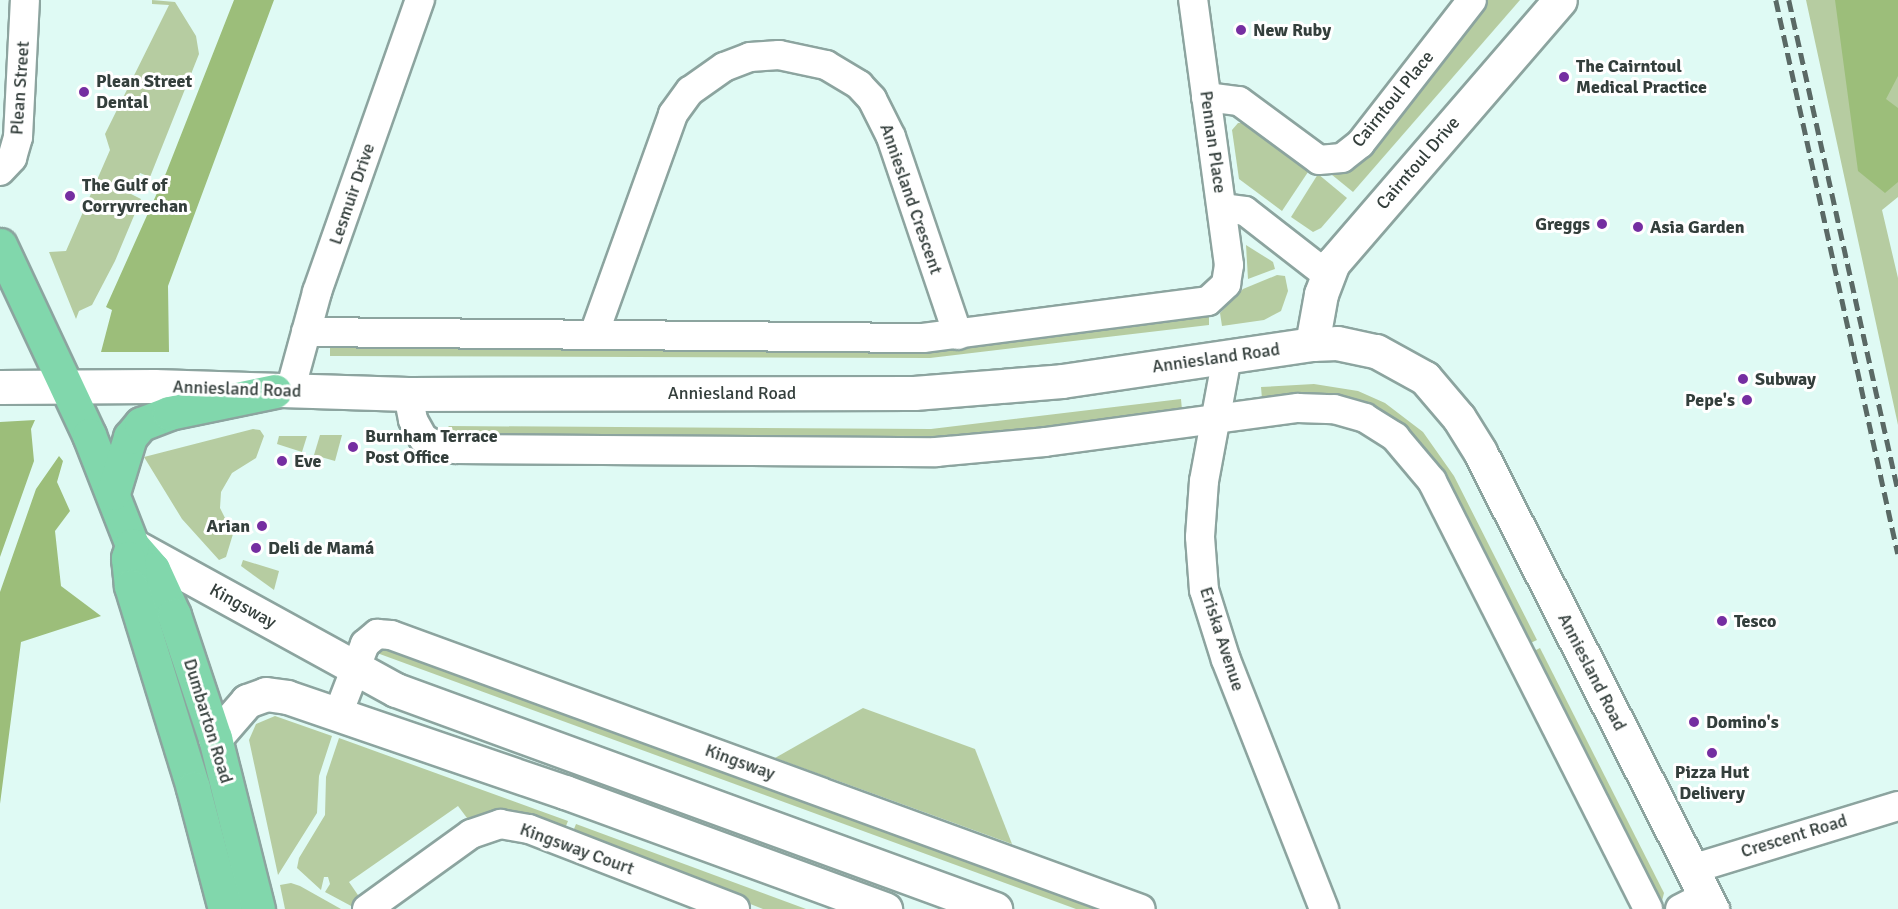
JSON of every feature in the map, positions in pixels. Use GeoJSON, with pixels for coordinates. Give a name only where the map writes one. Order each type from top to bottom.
{"type":"FeatureCollection","features":[{"type":"Feature","properties":{"kind":"main road","name":"Dumbarton Road"},"geometry":{"type":"LineString","coordinates":[[0,245],[67,386],[113,493],[132,545],[145,557],[162,584],[215,738],[258,909]]}},
{"type":"Feature","properties":{"kind":"main road"},"geometry":{"type":"LineString","coordinates":[[113,493],[130,437],[141,424],[169,413],[282,391]]}},
{"type":"Feature","properties":{"kind":"main road","name":"Dumbarton Road"},"geometry":{"type":"LineString","coordinates":[[132,545],[128,558],[130,586],[190,777],[225,909]]}},
{"type":"Feature","properties":{"kind":"street","name":"Plean Street"},"geometry":{"type":"LineString","coordinates":[[0,171],[12,158],[18,137],[25,0]]}},
{"type":"Feature","properties":{"kind":"street","name":"Lesmuir Drive"},"geometry":{"type":"LineString","coordinates":[[282,391],[306,332],[420,0]]}},
{"type":"Feature","properties":{"kind":"street","name":"Pennan Place"},"geometry":{"type":"LineString","coordinates":[[958,334],[1203,302],[1226,284],[1229,265],[1193,0]]}},
{"type":"Feature","properties":{"kind":"street","name":"Cairntoul Place"},"geometry":{"type":"LineString","coordinates":[[1206,97],[1239,101],[1319,160],[1342,158],[1360,144],[1472,0]]}},
{"type":"Feature","properties":{"kind":"street","name":"Cairntoul Drive"},"geometry":{"type":"LineString","coordinates":[[1312,344],[1326,274],[1365,223],[1560,0]]}},
{"type":"Feature","properties":{"kind":"street","name":"Anniesland Crescent"},"geometry":{"type":"LineString","coordinates":[[594,334],[659,147],[681,102],[700,82],[724,67],[750,57],[779,55],[826,65],[858,85],[872,99],[891,137],[958,334]]}},
{"type":"Feature","properties":{"kind":"street"},"geometry":{"type":"LineString","coordinates":[[1222,208],[1240,209],[1326,274]]}},
{"type":"Feature","properties":{"kind":"street"},"geometry":{"type":"LineString","coordinates":[[306,332],[923,338],[958,334]]}},
{"type":"Feature","properties":{"kind":"street","name":"Anniesland Road"},"geometry":{"type":"LineString","coordinates":[[0,387],[67,386],[408,394],[924,392],[1062,381],[1312,344],[1359,346],[1408,365],[1425,378],[1459,418],[1480,452],[1697,896]]}},
{"type":"Feature","properties":{"kind":"street","name":"Eriska Avenue"},"geometry":{"type":"LineString","coordinates":[[1227,357],[1214,419],[1201,513],[1204,590],[1226,660],[1324,909]]}},
{"type":"Feature","properties":{"kind":"street"},"geometry":{"type":"LineString","coordinates":[[408,394],[413,420],[423,438],[433,444],[456,449],[936,452],[1298,408],[1334,409],[1365,418],[1395,437],[1411,452],[1432,481],[1648,909]]}},
{"type":"Feature","properties":{"kind":"street","name":"Kingsway"},"geometry":{"type":"LineString","coordinates":[[132,545],[396,690],[995,909]]}},
{"type":"Feature","properties":{"kind":"street","name":"Kingsway"},"geometry":{"type":"LineString","coordinates":[[338,714],[354,668],[370,638],[391,635],[1141,909]]}},
{"type":"Feature","properties":{"kind":"street"},"geometry":{"type":"LineString","coordinates":[[215,738],[238,708],[266,694],[338,714],[885,909]]}},
{"type":"Feature","properties":{"kind":"street","name":"Crescent Road"},"geometry":{"type":"LineString","coordinates":[[1697,896],[1898,806]]}},
{"type":"Feature","properties":{"kind":"street","name":"Kingsway Court"},"geometry":{"type":"LineString","coordinates":[[367,909],[471,834],[500,824],[529,829],[704,904],[735,909]]}},
{"type":"Feature","properties":{"kind":"green space"},"geometry":{"type":"Polygon","coordinates":[[[152,0],[175,2],[196,36],[199,54],[150,177],[140,173],[129,193],[141,199],[115,261],[92,305],[79,311],[76,319],[49,252],[66,251],[110,150],[105,134],[169,5],[152,4],[152,0]]]}},
{"type":"Feature","properties":{"kind":"green space"},"geometry":{"type":"Polygon","coordinates":[[[234,0],[274,0],[168,286],[169,352],[101,352],[112,310],[106,307],[166,173],[234,0]]]}},
{"type":"Feature","properties":{"kind":"green space"},"geometry":{"type":"Polygon","coordinates":[[[1485,0],[1520,0],[1353,192],[1326,170],[1485,0]]]}},
{"type":"Feature","properties":{"kind":"green space"},"geometry":{"type":"Polygon","coordinates":[[[1806,0],[1898,0],[1898,197],[1882,210],[1898,278],[1898,425],[1806,0]]]}},
{"type":"Feature","properties":{"kind":"green space"},"geometry":{"type":"Polygon","coordinates":[[[1835,0],[1898,0],[1898,76],[1886,99],[1898,108],[1898,182],[1885,193],[1858,171],[1835,0]]]}},
{"type":"Feature","properties":{"kind":"green space"},"geometry":{"type":"Polygon","coordinates":[[[1238,123],[1249,123],[1310,169],[1282,211],[1239,179],[1232,130],[1238,123]]]}},
{"type":"Feature","properties":{"kind":"green space"},"geometry":{"type":"Polygon","coordinates":[[[1318,174],[1347,198],[1321,228],[1313,232],[1291,217],[1318,174]]]}},
{"type":"Feature","properties":{"kind":"green space"},"geometry":{"type":"Polygon","coordinates":[[[1246,245],[1273,262],[1275,269],[1248,279],[1246,245]]]}},
{"type":"Feature","properties":{"kind":"green space"},"geometry":{"type":"Polygon","coordinates":[[[1277,275],[1285,276],[1288,291],[1281,311],[1264,320],[1222,326],[1220,313],[1243,289],[1277,275]]]}},
{"type":"Feature","properties":{"kind":"green space"},"geometry":{"type":"Polygon","coordinates":[[[1209,314],[1209,325],[930,358],[330,356],[330,342],[929,346],[1209,314]]]}},
{"type":"Feature","properties":{"kind":"green space"},"geometry":{"type":"Polygon","coordinates":[[[1314,384],[1358,391],[1385,403],[1423,432],[1454,476],[1537,640],[1526,645],[1415,441],[1262,399],[1261,387],[1314,384]]]}},
{"type":"Feature","properties":{"kind":"green space"},"geometry":{"type":"Polygon","coordinates":[[[1181,399],[1182,410],[933,441],[448,438],[444,431],[449,426],[931,429],[1181,399]]]}},
{"type":"Feature","properties":{"kind":"green space"},"geometry":{"type":"Polygon","coordinates":[[[35,420],[31,429],[34,461],[0,557],[0,422],[35,420]]]}},
{"type":"Feature","properties":{"kind":"green space"},"geometry":{"type":"Polygon","coordinates":[[[253,429],[260,430],[264,436],[256,458],[232,473],[221,492],[220,508],[233,534],[226,557],[219,560],[182,519],[144,457],[253,429]]]}},
{"type":"Feature","properties":{"kind":"green space"},"geometry":{"type":"Polygon","coordinates":[[[320,435],[342,435],[335,461],[314,455],[320,435]]]}},
{"type":"Feature","properties":{"kind":"green space"},"geometry":{"type":"Polygon","coordinates":[[[279,436],[307,436],[302,452],[277,444],[279,436]]]}},
{"type":"Feature","properties":{"kind":"green space"},"geometry":{"type":"Polygon","coordinates":[[[59,456],[63,461],[57,482],[70,511],[55,531],[61,586],[101,616],[21,642],[0,804],[0,592],[36,489],[59,456]]]}},
{"type":"Feature","properties":{"kind":"green space"},"geometry":{"type":"Polygon","coordinates":[[[243,560],[279,571],[274,590],[241,566],[243,560]]]}},
{"type":"Feature","properties":{"kind":"green space"},"geometry":{"type":"Polygon","coordinates":[[[383,646],[1113,909],[1076,909],[377,653],[383,646]]]}},
{"type":"Feature","properties":{"kind":"green space"},"geometry":{"type":"Polygon","coordinates":[[[1540,648],[1664,893],[1662,901],[1530,653],[1540,648]]]}},
{"type":"Feature","properties":{"kind":"green space"},"geometry":{"type":"Polygon","coordinates":[[[863,708],[975,749],[1012,844],[775,758],[863,708]]]}},
{"type":"Feature","properties":{"kind":"green space"},"geometry":{"type":"Polygon","coordinates":[[[275,716],[332,736],[319,776],[317,813],[278,875],[249,740],[256,724],[275,716]]]}},
{"type":"Feature","properties":{"kind":"green space"},"geometry":{"type":"Polygon","coordinates":[[[339,738],[568,821],[564,831],[470,822],[458,806],[349,882],[360,898],[353,907],[325,892],[330,884],[328,877],[324,877],[321,890],[297,868],[299,858],[325,815],[326,777],[339,738]]]}},
{"type":"Feature","properties":{"kind":"green space"},"geometry":{"type":"Polygon","coordinates":[[[576,824],[806,909],[763,909],[572,834],[576,824]]]}},
{"type":"Feature","properties":{"kind":"green space"},"geometry":{"type":"Polygon","coordinates":[[[291,883],[341,909],[285,909],[280,885],[291,883]]]}},
{"type":"Feature","properties":{"kind":"railway"},"geometry":{"type":"LineString","coordinates":[[1776,0],[1898,554]]}},
{"type":"Feature","properties":{"kind":"railway"},"geometry":{"type":"LineString","coordinates":[[1789,0],[1898,490]]}},
{"type":"Feature","properties":{"kind":"place","name":"New Ruby"},"geometry":{"type":"Point","coordinates":[1241,30]}},
{"type":"Feature","properties":{"kind":"place","name":"The Cairntoul Medical Practice"},"geometry":{"type":"Point","coordinates":[1564,77]}},
{"type":"Feature","properties":{"kind":"place","name":"Plean Street Dental"},"geometry":{"type":"Point","coordinates":[84,92]}},
{"type":"Feature","properties":{"kind":"place","name":"The Gulf of Corryvrechan"},"geometry":{"type":"Point","coordinates":[70,196]}},
{"type":"Feature","properties":{"kind":"place","name":"Greggs"},"geometry":{"type":"Point","coordinates":[1602,224]}},
{"type":"Feature","properties":{"kind":"place","name":"Asia Garden"},"geometry":{"type":"Point","coordinates":[1638,227]}},
{"type":"Feature","properties":{"kind":"place","name":"Subway"},"geometry":{"type":"Point","coordinates":[1743,379]}},
{"type":"Feature","properties":{"kind":"place","name":"Pepe's"},"geometry":{"type":"Point","coordinates":[1747,400]}},
{"type":"Feature","properties":{"kind":"place","name":"Burnham Terrace Post Office"},"geometry":{"type":"Point","coordinates":[353,447]}},
{"type":"Feature","properties":{"kind":"place","name":"Eve"},"geometry":{"type":"Point","coordinates":[282,461]}},
{"type":"Feature","properties":{"kind":"place","name":"Arian"},"geometry":{"type":"Point","coordinates":[262,526]}},
{"type":"Feature","properties":{"kind":"place","name":"Deli de Mamá"},"geometry":{"type":"Point","coordinates":[256,548]}},
{"type":"Feature","properties":{"kind":"place","name":"Tesco"},"geometry":{"type":"Point","coordinates":[1722,621]}},
{"type":"Feature","properties":{"kind":"place","name":"Domino's"},"geometry":{"type":"Point","coordinates":[1694,722]}},
{"type":"Feature","properties":{"kind":"place","name":"Pizza Hut Delivery"},"geometry":{"type":"Point","coordinates":[1712,753]}}]}
